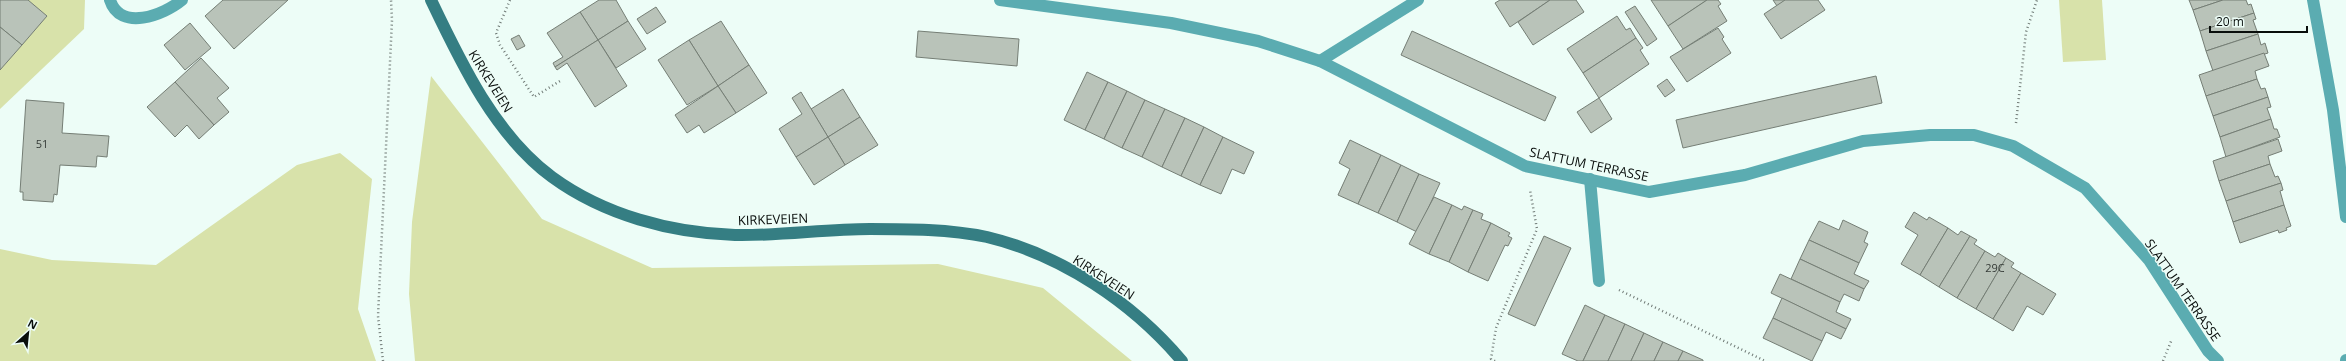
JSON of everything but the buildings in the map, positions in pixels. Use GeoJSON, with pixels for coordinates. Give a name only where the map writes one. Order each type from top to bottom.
{"type":"FeatureCollection","features":[{"type":"Feature","properties":{"kind":"main road","name":"KIRKEVEIEN"},"geometry":{"type":"LineString","coordinates":[[431,0],[479,92],[516,142],[550,176],[596,204],[647,222],[704,233],[735,235],[882,229],[935,231],[987,237],[1042,257],[1092,283],[1137,316],[1160,336],[1182,361]]}},
{"type":"Feature","properties":{"kind":"street"},"geometry":{"type":"LineString","coordinates":[[110,0],[120,14],[136,19],[157,13],[182,0]]}},
{"type":"Feature","properties":{"kind":"street","name":"SLATTUM TERRASSE"},"geometry":{"type":"LineString","coordinates":[[1000,0],[1171,23],[1258,41],[1320,61],[1525,166],[1649,192],[1745,175],[1863,141],[1930,134],[1974,134],[2013,146],[2085,188],[2149,260],[2208,351],[2218,361]]}},
{"type":"Feature","properties":{"kind":"street"},"geometry":{"type":"LineString","coordinates":[[1320,61],[1418,0]]}},
{"type":"Feature","properties":{"kind":"street"},"geometry":{"type":"LineString","coordinates":[[2313,0],[2333,110],[2346,217]]}},
{"type":"Feature","properties":{"kind":"street"},"geometry":{"type":"LineString","coordinates":[[1590,179],[1598,281]]}},
{"type":"Feature","properties":{"kind":"path"},"geometry":{"type":"LineString","coordinates":[[384,361],[378,316],[392,20],[391,0]]}},
{"type":"Feature","properties":{"kind":"path"},"geometry":{"type":"LineString","coordinates":[[510,0],[496,33],[500,45],[534,98],[560,81]]}},
{"type":"Feature","properties":{"kind":"path"},"geometry":{"type":"LineString","coordinates":[[2013,146],[2026,32],[2037,0]]}},
{"type":"Feature","properties":{"kind":"path"},"geometry":{"type":"LineString","coordinates":[[1495,361],[1491,359],[1496,328],[1537,229],[1525,166]]}},
{"type":"Feature","properties":{"kind":"path"},"geometry":{"type":"LineString","coordinates":[[1598,281],[1765,361]]}},
{"type":"Feature","properties":{"kind":"green space"},"geometry":{"type":"Polygon","coordinates":[[[0,0],[85,0],[84,29],[0,109],[0,0]]]}},
{"type":"Feature","properties":{"kind":"green space"},"geometry":{"type":"Polygon","coordinates":[[[2059,0],[2102,0],[2106,60],[2063,62],[2059,0]]]}},
{"type":"Feature","properties":{"kind":"green space"},"geometry":{"type":"Polygon","coordinates":[[[431,76],[542,219],[652,268],[938,264],[1043,288],[1132,361],[415,361],[409,294],[412,222],[431,76]]]}},
{"type":"Feature","properties":{"kind":"green space"},"geometry":{"type":"Polygon","coordinates":[[[340,153],[372,179],[358,309],[376,361],[0,361],[0,249],[52,260],[156,265],[297,165],[340,153]]]}}]}
